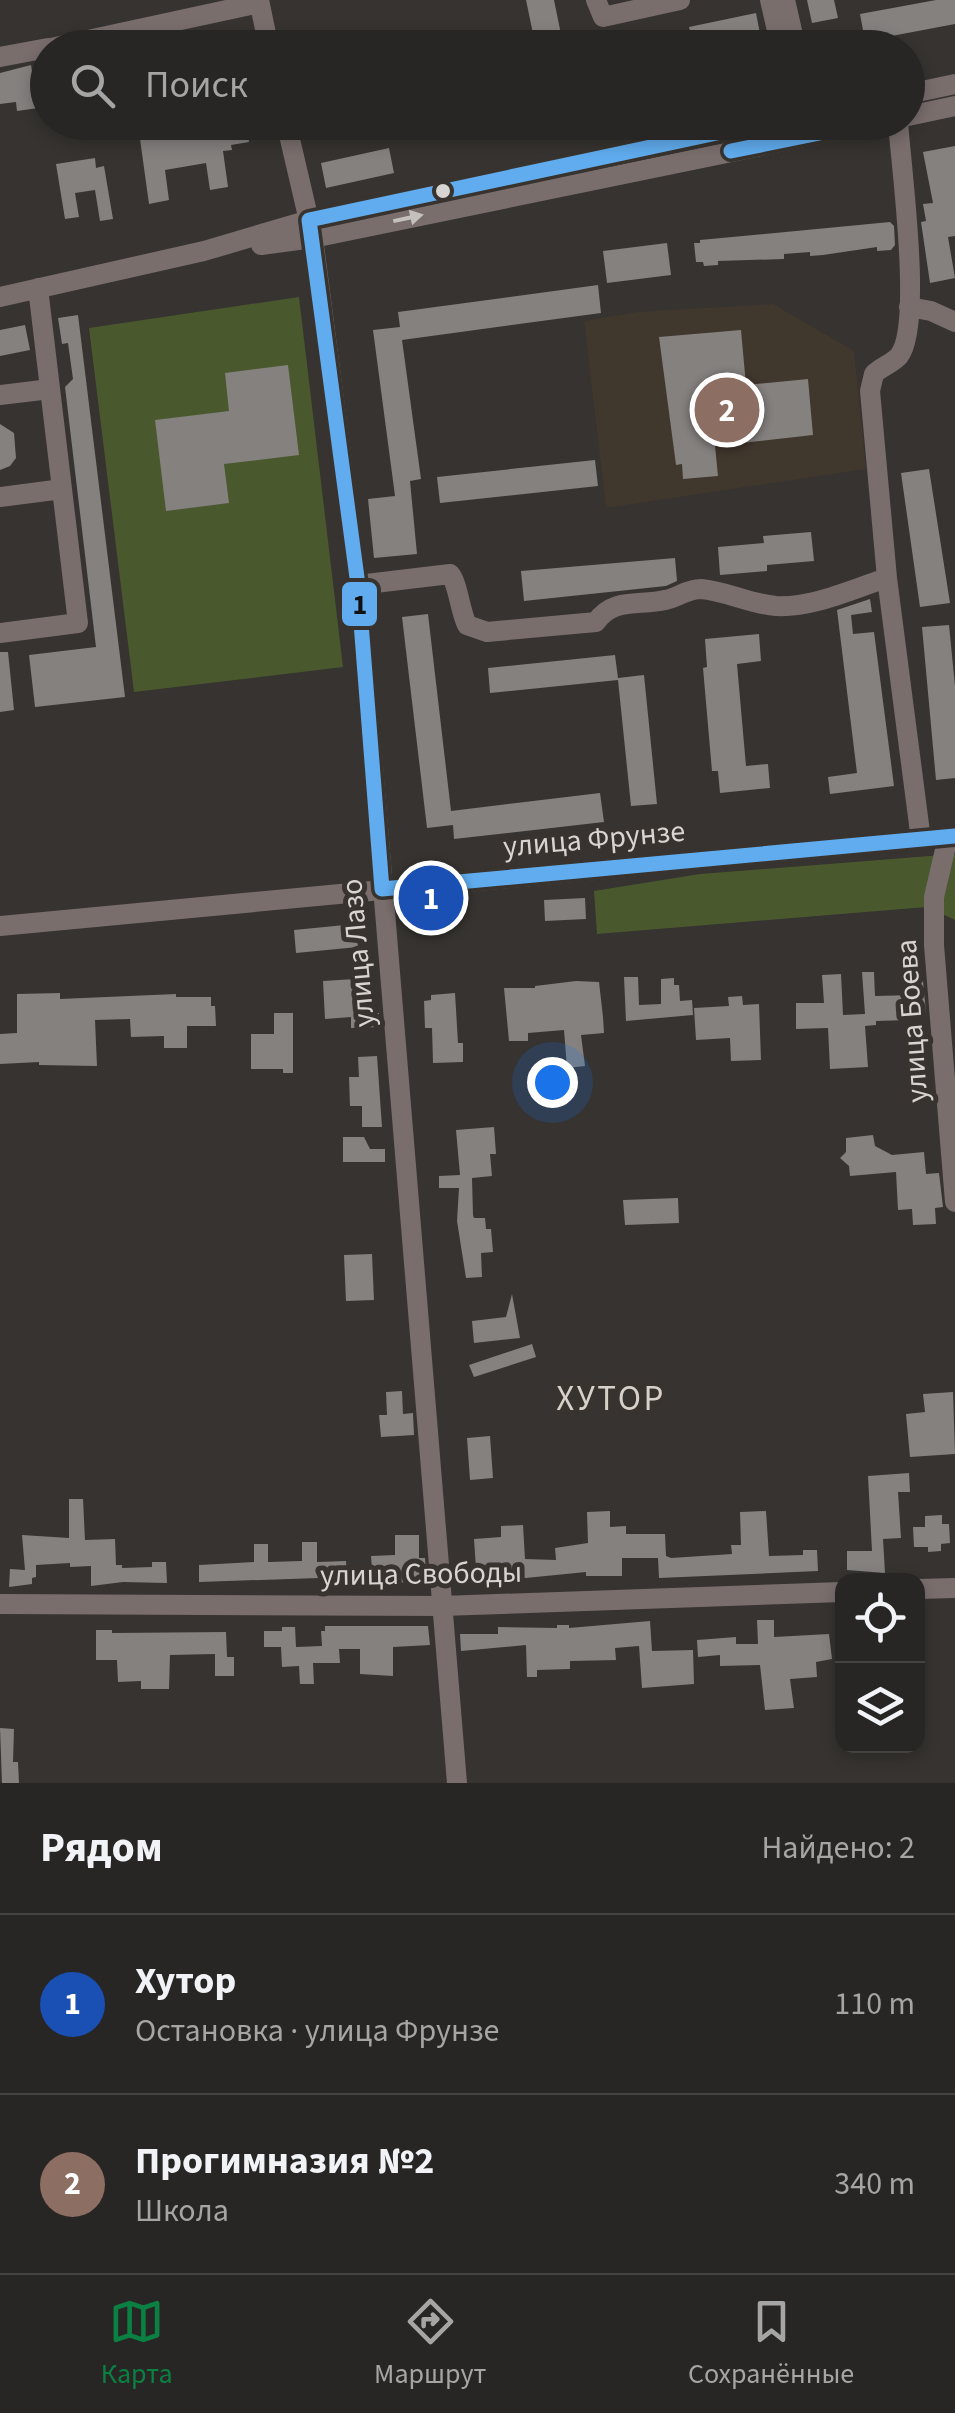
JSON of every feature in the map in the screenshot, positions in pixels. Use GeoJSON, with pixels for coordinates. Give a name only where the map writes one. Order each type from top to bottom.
{"type":"FeatureCollection","features":[{"type":"Feature","properties":{"kind":"street"},"geometry":{"type":"LineString","coordinates":[[596,0],[603,17],[680,0]]}},
{"type":"Feature","properties":{"kind":"street"},"geometry":{"type":"LineString","coordinates":[[770,0],[777,30]]}},
{"type":"Feature","properties":{"kind":"street"},"geometry":{"type":"LineString","coordinates":[[784,0],[792,30]]}},
{"type":"Feature","properties":{"kind":"street"},"geometry":{"type":"LineString","coordinates":[[131,30],[259,2],[265,30]]}},
{"type":"Feature","properties":{"kind":"street"},"geometry":{"type":"LineString","coordinates":[[0,57],[30,51]]}},
{"type":"Feature","properties":{"kind":"street"},"geometry":{"type":"LineString","coordinates":[[925,90],[955,84]]}},
{"type":"Feature","properties":{"kind":"street"},"geometry":{"type":"LineString","coordinates":[[925,112],[955,106]]}},
{"type":"Feature","properties":{"kind":"street","name":"улица Лазо"},"geometry":{"type":"LineString","coordinates":[[290,140],[311,229],[358,585],[457,1783]]}},
{"type":"Feature","properties":{"kind":"street"},"geometry":{"type":"LineString","coordinates":[[0,297],[693,140]]}},
{"type":"Feature","properties":{"kind":"street"},"geometry":{"type":"LineString","coordinates":[[311,229],[782,140]]}},
{"type":"Feature","properties":{"kind":"street"},"geometry":{"type":"LineString","coordinates":[[899,140],[910,284],[908,337],[898,356],[874,374],[870,391],[887,578],[920,840]]}},
{"type":"Feature","properties":{"kind":"street"},"geometry":{"type":"LineString","coordinates":[[0,632],[78,624],[38,288]]}},
{"type":"Feature","properties":{"kind":"street"},"geometry":{"type":"LineString","coordinates":[[909,307],[931,311],[955,322]]}},
{"type":"Feature","properties":{"kind":"street"},"geometry":{"type":"LineString","coordinates":[[0,395],[50,389]]}},
{"type":"Feature","properties":{"kind":"street"},"geometry":{"type":"LineString","coordinates":[[0,497],[62,490]]}},
{"type":"Feature","properties":{"kind":"street"},"geometry":{"type":"LineString","coordinates":[[358,585],[450,574],[455,579],[466,625],[488,632],[596,622],[603,611],[622,604],[668,600],[684,591],[701,590],[776,606],[819,601],[887,578]]}},
{"type":"Feature","properties":{"kind":"street","name":"улица Фрунзе"},"geometry":{"type":"LineString","coordinates":[[0,926],[951,836]]}},
{"type":"Feature","properties":{"kind":"street","name":"улица Боева"},"geometry":{"type":"LineString","coordinates":[[951,836],[934,896],[934,945],[955,1202]]}},
{"type":"Feature","properties":{"kind":"street"},"geometry":{"type":"LineString","coordinates":[[925,1589],[955,1588]]}},
{"type":"Feature","properties":{"kind":"street","name":"улица Свободы"},"geometry":{"type":"LineString","coordinates":[[0,1604],[442,1606],[835,1592]]}},
{"type":"Feature","properties":{"kind":"shaded area"},"geometry":{"type":"Polygon","coordinates":[[[773,304],[854,351],[866,469],[606,508],[584,321],[637,312],[773,304]]]}},
{"type":"Feature","properties":{"kind":"green space"},"geometry":{"type":"Polygon","coordinates":[[[299,297],[343,667],[134,692],[89,328],[299,297]]]}},
{"type":"Feature","properties":{"kind":"green space"},"geometry":{"type":"Polygon","coordinates":[[[955,854],[955,920],[927,907],[597,934],[594,891],[700,874],[955,854]]]}},
{"type":"Feature","properties":{"kind":"building"},"geometry":{"type":"Polygon","coordinates":[[[526,0],[554,0],[560,30],[532,30],[526,0]]]}},
{"type":"Feature","properties":{"kind":"building"},"geometry":{"type":"Polygon","coordinates":[[[807,0],[834,0],[838,18],[812,23],[807,0]]]}},
{"type":"Feature","properties":{"kind":"building"},"geometry":{"type":"Polygon","coordinates":[[[955,0],[955,24],[923,30],[863,30],[860,14],[955,0]]]}},
{"type":"Feature","properties":{"kind":"building"},"geometry":{"type":"Polygon","coordinates":[[[756,13],[759,30],[690,30],[689,27],[756,13]]]}},
{"type":"Feature","properties":{"kind":"building"},"geometry":{"type":"Polygon","coordinates":[[[30,65],[30,109],[17,111],[16,102],[0,104],[0,73],[30,65]]]}},
{"type":"Feature","properties":{"kind":"building"},"geometry":{"type":"Polygon","coordinates":[[[140,140],[249,140],[223,151],[228,187],[210,190],[206,163],[165,170],[169,200],[149,204],[140,140]]]}},
{"type":"Feature","properties":{"kind":"building"},"geometry":{"type":"Polygon","coordinates":[[[955,146],[955,236],[948,237],[955,278],[930,283],[921,222],[926,221],[923,204],[933,203],[923,152],[955,146]]]}},
{"type":"Feature","properties":{"kind":"building"},"geometry":{"type":"Polygon","coordinates":[[[389,148],[394,173],[326,188],[321,163],[389,148]]]}},
{"type":"Feature","properties":{"kind":"building"},"geometry":{"type":"Polygon","coordinates":[[[95,158],[96,168],[104,166],[113,219],[100,221],[95,190],[75,193],[79,217],[65,219],[56,164],[95,158]]]}},
{"type":"Feature","properties":{"kind":"building"},"geometry":{"type":"Polygon","coordinates":[[[890,222],[894,226],[895,245],[891,250],[877,251],[877,247],[810,256],[810,252],[784,254],[784,259],[718,261],[718,265],[704,266],[703,262],[696,262],[694,243],[700,240],[890,222]]]}},
{"type":"Feature","properties":{"kind":"building"},"geometry":{"type":"Polygon","coordinates":[[[667,243],[671,275],[607,283],[603,251],[667,243]]]}},
{"type":"Feature","properties":{"kind":"building"},"geometry":{"type":"Polygon","coordinates":[[[598,285],[601,313],[402,340],[421,479],[410,481],[417,554],[374,558],[368,499],[395,496],[373,330],[400,327],[398,312],[598,285]]]}},
{"type":"Feature","properties":{"kind":"building"},"geometry":{"type":"Polygon","coordinates":[[[78,315],[125,697],[35,707],[29,655],[96,647],[65,387],[73,379],[68,343],[62,344],[58,318],[78,315]]]}},
{"type":"Feature","properties":{"kind":"building"},"geometry":{"type":"Polygon","coordinates":[[[25,325],[30,350],[0,356],[0,330],[25,325]]]}},
{"type":"Feature","properties":{"kind":"building"},"geometry":{"type":"Polygon","coordinates":[[[741,330],[746,385],[808,379],[813,435],[715,446],[718,476],[683,479],[682,464],[676,465],[659,337],[741,330]]]}},
{"type":"Feature","properties":{"kind":"building"},"geometry":{"type":"Polygon","coordinates":[[[288,365],[299,455],[224,464],[229,503],[166,511],[155,420],[229,411],[225,373],[288,365]]]}},
{"type":"Feature","properties":{"kind":"building"},"geometry":{"type":"Polygon","coordinates":[[[0,424],[14,433],[16,458],[0,470],[0,424]]]}},
{"type":"Feature","properties":{"kind":"building"},"geometry":{"type":"Polygon","coordinates":[[[595,460],[598,486],[440,503],[437,477],[595,460]]]}},
{"type":"Feature","properties":{"kind":"building"},"geometry":{"type":"Polygon","coordinates":[[[929,469],[950,603],[920,607],[901,473],[929,469]]]}},
{"type":"Feature","properties":{"kind":"building"},"geometry":{"type":"Polygon","coordinates":[[[811,532],[814,561],[720,575],[718,547],[764,543],[763,536],[811,532]]]}},
{"type":"Feature","properties":{"kind":"building"},"geometry":{"type":"Polygon","coordinates":[[[675,558],[677,581],[666,586],[524,601],[521,571],[675,558]]]}},
{"type":"Feature","properties":{"kind":"building"},"geometry":{"type":"Polygon","coordinates":[[[870,599],[872,612],[851,615],[853,634],[874,632],[894,786],[830,794],[828,777],[857,773],[837,610],[870,599]]]}},
{"type":"Feature","properties":{"kind":"building"},"geometry":{"type":"Polygon","coordinates":[[[428,614],[451,811],[600,793],[604,822],[454,839],[453,825],[427,828],[402,617],[428,614]]]}},
{"type":"Feature","properties":{"kind":"building"},"geometry":{"type":"Polygon","coordinates":[[[949,625],[955,686],[955,778],[936,780],[922,627],[949,625]]]}},
{"type":"Feature","properties":{"kind":"building"},"geometry":{"type":"Polygon","coordinates":[[[759,634],[761,661],[737,664],[746,766],[768,764],[770,788],[720,793],[718,771],[712,771],[703,668],[707,667],[705,639],[759,634]]]}},
{"type":"Feature","properties":{"kind":"building"},"geometry":{"type":"Polygon","coordinates":[[[0,652],[8,652],[14,710],[0,712],[0,652]]]}},
{"type":"Feature","properties":{"kind":"building"},"geometry":{"type":"Polygon","coordinates":[[[615,655],[618,678],[644,675],[657,804],[631,806],[618,680],[490,693],[488,668],[615,655]]]}},
{"type":"Feature","properties":{"kind":"building"},"geometry":{"type":"Polygon","coordinates":[[[585,898],[586,919],[545,921],[544,900],[585,898]]]}},
{"type":"Feature","properties":{"kind":"building"},"geometry":{"type":"Polygon","coordinates":[[[355,924],[358,947],[296,953],[294,930],[355,924]]]}},
{"type":"Feature","properties":{"kind":"building"},"geometry":{"type":"Polygon","coordinates":[[[862,972],[874,972],[875,996],[915,995],[914,982],[923,981],[926,1013],[909,1014],[909,1020],[876,1021],[876,1025],[865,1026],[868,1067],[830,1069],[828,1028],[796,1029],[796,1003],[824,1003],[822,975],[841,974],[843,1015],[865,1014],[862,972]]]}},
{"type":"Feature","properties":{"kind":"building"},"geometry":{"type":"Polygon","coordinates":[[[624,977],[638,977],[639,1005],[661,1004],[661,979],[674,978],[674,985],[679,985],[680,1001],[692,1000],[693,1015],[626,1021],[624,977]]]}},
{"type":"Feature","properties":{"kind":"building"},"geometry":{"type":"Polygon","coordinates":[[[371,978],[373,1013],[379,1013],[379,1027],[351,1028],[351,1017],[325,1019],[323,981],[371,978]]]}},
{"type":"Feature","properties":{"kind":"building"},"geometry":{"type":"Polygon","coordinates":[[[599,982],[603,1017],[604,1033],[581,1035],[585,1066],[567,1068],[564,1030],[528,1033],[528,1041],[509,1041],[504,988],[599,982]]]}},
{"type":"Feature","properties":{"kind":"building"},"geometry":{"type":"Polygon","coordinates":[[[60,993],[60,999],[176,994],[211,997],[216,1026],[187,1026],[187,1048],[164,1048],[164,1036],[131,1037],[130,1019],[95,1020],[97,1066],[0,1064],[0,1034],[17,1033],[17,994],[60,993]]]}},
{"type":"Feature","properties":{"kind":"building"},"geometry":{"type":"Polygon","coordinates":[[[455,993],[463,1062],[433,1063],[432,1028],[425,1028],[424,1001],[431,1000],[431,995],[455,993]]]}},
{"type":"Feature","properties":{"kind":"building"},"geometry":{"type":"Polygon","coordinates":[[[742,996],[743,1005],[759,1004],[761,1060],[731,1061],[730,1038],[696,1040],[694,1008],[729,1006],[728,997],[742,996]]]}},
{"type":"Feature","properties":{"kind":"building"},"geometry":{"type":"Polygon","coordinates":[[[274,1013],[293,1013],[293,1073],[283,1073],[283,1069],[251,1069],[251,1034],[274,1034],[274,1013]]]}},
{"type":"Feature","properties":{"kind":"building"},"geometry":{"type":"Polygon","coordinates":[[[377,1056],[382,1127],[362,1127],[362,1106],[350,1106],[349,1077],[359,1077],[358,1057],[377,1056]]]}},
{"type":"Feature","properties":{"kind":"building"},"geometry":{"type":"Polygon","coordinates":[[[494,1127],[496,1154],[490,1154],[492,1176],[472,1178],[473,1215],[485,1218],[486,1229],[491,1229],[493,1252],[481,1253],[482,1277],[466,1278],[457,1221],[459,1188],[439,1188],[439,1176],[460,1175],[456,1130],[494,1127]]]}},
{"type":"Feature","properties":{"kind":"building"},"geometry":{"type":"Polygon","coordinates":[[[873,1135],[875,1146],[892,1155],[924,1152],[926,1174],[939,1173],[943,1207],[935,1208],[936,1224],[913,1225],[912,1209],[898,1210],[896,1172],[850,1176],[849,1166],[840,1158],[846,1152],[846,1138],[873,1135]]]}},
{"type":"Feature","properties":{"kind":"building"},"geometry":{"type":"Polygon","coordinates":[[[343,1137],[364,1137],[370,1149],[385,1149],[385,1162],[343,1162],[343,1137]]]}},
{"type":"Feature","properties":{"kind":"building"},"geometry":{"type":"Polygon","coordinates":[[[678,1198],[679,1223],[625,1225],[623,1200],[678,1198]]]}},
{"type":"Feature","properties":{"kind":"building"},"geometry":{"type":"Polygon","coordinates":[[[372,1254],[374,1300],[346,1301],[344,1255],[372,1254]]]}},
{"type":"Feature","properties":{"kind":"building"},"geometry":{"type":"Polygon","coordinates":[[[512,1294],[520,1338],[474,1343],[472,1321],[506,1317],[512,1294]]]}},
{"type":"Feature","properties":{"kind":"building"},"geometry":{"type":"Polygon","coordinates":[[[532,1344],[536,1357],[474,1377],[469,1365],[532,1344]]]}},
{"type":"Feature","properties":{"kind":"building"},"geometry":{"type":"Polygon","coordinates":[[[402,1391],[403,1414],[413,1413],[414,1435],[381,1437],[379,1415],[387,1415],[386,1392],[402,1391]]]}},
{"type":"Feature","properties":{"kind":"building"},"geometry":{"type":"Polygon","coordinates":[[[953,1392],[955,1454],[910,1457],[906,1414],[925,1412],[923,1394],[953,1392]]]}},
{"type":"Feature","properties":{"kind":"building"},"geometry":{"type":"Polygon","coordinates":[[[490,1436],[493,1478],[470,1480],[467,1438],[490,1436]]]}},
{"type":"Feature","properties":{"kind":"building"},"geometry":{"type":"Polygon","coordinates":[[[909,1473],[910,1492],[898,1492],[901,1538],[883,1539],[885,1573],[847,1570],[847,1551],[872,1551],[868,1476],[909,1473]]]}},
{"type":"Feature","properties":{"kind":"building"},"geometry":{"type":"Polygon","coordinates":[[[69,1499],[83,1499],[85,1540],[115,1539],[116,1565],[122,1568],[152,1567],[152,1562],[166,1562],[167,1583],[91,1586],[91,1566],[70,1567],[70,1563],[36,1565],[32,1584],[9,1587],[10,1569],[25,1570],[22,1535],[69,1538],[69,1499]]]}},
{"type":"Feature","properties":{"kind":"building"},"geometry":{"type":"Polygon","coordinates":[[[610,1511],[610,1527],[626,1526],[626,1534],[665,1534],[666,1556],[671,1558],[732,1554],[731,1545],[741,1545],[740,1512],[766,1511],[769,1556],[803,1555],[803,1550],[817,1550],[818,1571],[659,1578],[658,1558],[622,1558],[622,1576],[586,1576],[586,1572],[477,1583],[474,1539],[501,1537],[501,1526],[523,1525],[525,1559],[556,1560],[555,1548],[588,1543],[587,1512],[610,1511]]]}},
{"type":"Feature","properties":{"kind":"building"},"geometry":{"type":"Polygon","coordinates":[[[942,1515],[942,1524],[949,1524],[950,1543],[941,1544],[941,1551],[914,1547],[913,1527],[925,1527],[925,1516],[942,1515]]]}},
{"type":"Feature","properties":{"kind":"building"},"geometry":{"type":"Polygon","coordinates":[[[395,1535],[419,1535],[419,1558],[425,1558],[427,1582],[373,1583],[371,1556],[395,1555],[395,1535]]]}},
{"type":"Feature","properties":{"kind":"building"},"geometry":{"type":"Polygon","coordinates":[[[302,1542],[317,1542],[317,1562],[346,1561],[347,1577],[199,1582],[199,1565],[254,1562],[254,1544],[268,1544],[268,1562],[302,1561],[302,1542]]]}},
{"type":"Feature","properties":{"kind":"building"},"geometry":{"type":"Polygon","coordinates":[[[757,1620],[774,1620],[774,1637],[829,1634],[832,1659],[816,1662],[817,1677],[790,1679],[794,1708],[765,1710],[760,1665],[720,1666],[720,1655],[698,1657],[697,1640],[736,1637],[736,1644],[758,1644],[757,1620]]]}},
{"type":"Feature","properties":{"kind":"building"},"geometry":{"type":"Polygon","coordinates":[[[650,1621],[652,1651],[693,1650],[694,1684],[642,1688],[639,1646],[615,1648],[616,1660],[570,1661],[570,1669],[537,1670],[537,1677],[527,1677],[526,1645],[461,1651],[460,1634],[498,1634],[498,1627],[569,1628],[650,1621]]]}},
{"type":"Feature","properties":{"kind":"building"},"geometry":{"type":"Polygon","coordinates":[[[325,1626],[428,1626],[430,1645],[393,1647],[393,1676],[360,1674],[360,1649],[339,1649],[340,1663],[313,1663],[314,1684],[300,1684],[299,1666],[282,1667],[281,1647],[264,1647],[264,1631],[282,1631],[282,1627],[295,1627],[296,1647],[322,1646],[321,1631],[325,1631],[325,1626]]]}},
{"type":"Feature","properties":{"kind":"building"},"geometry":{"type":"Polygon","coordinates":[[[96,1630],[226,1632],[227,1657],[234,1657],[234,1676],[215,1676],[215,1654],[170,1655],[169,1689],[141,1689],[141,1681],[118,1682],[117,1660],[96,1660],[96,1630]]]}},
{"type":"Feature","properties":{"kind":"building"},"geometry":{"type":"Polygon","coordinates":[[[0,1728],[14,1729],[13,1762],[18,1762],[19,1783],[2,1783],[0,1728]]]}},
{"type":"Feature","properties":{"kind":"transit line","name":"1"},"geometry":{"type":"LineString","coordinates":[[382,889],[358,585],[309,220],[684,140]]}},
{"type":"Feature","properties":{"kind":"transit line","name":"1"},"geometry":{"type":"LineString","coordinates":[[731,151],[785,140]]}},
{"type":"Feature","properties":{"kind":"transit line","name":"1"},"geometry":{"type":"LineString","coordinates":[[382,889],[955,836]]}},
{"type":"Feature","properties":{"kind":"place","name":"Прогимназия №2"},"geometry":{"type":"Point","coordinates":[727,410]}},
{"type":"Feature","properties":{"kind":"place","name":"Хутор"},"geometry":{"type":"Point","coordinates":[431,898]}},
{"type":"Feature","properties":{"kind":"district","name":"ХУТОР"},"geometry":{"type":"Point","coordinates":[611,1399]}}]}
